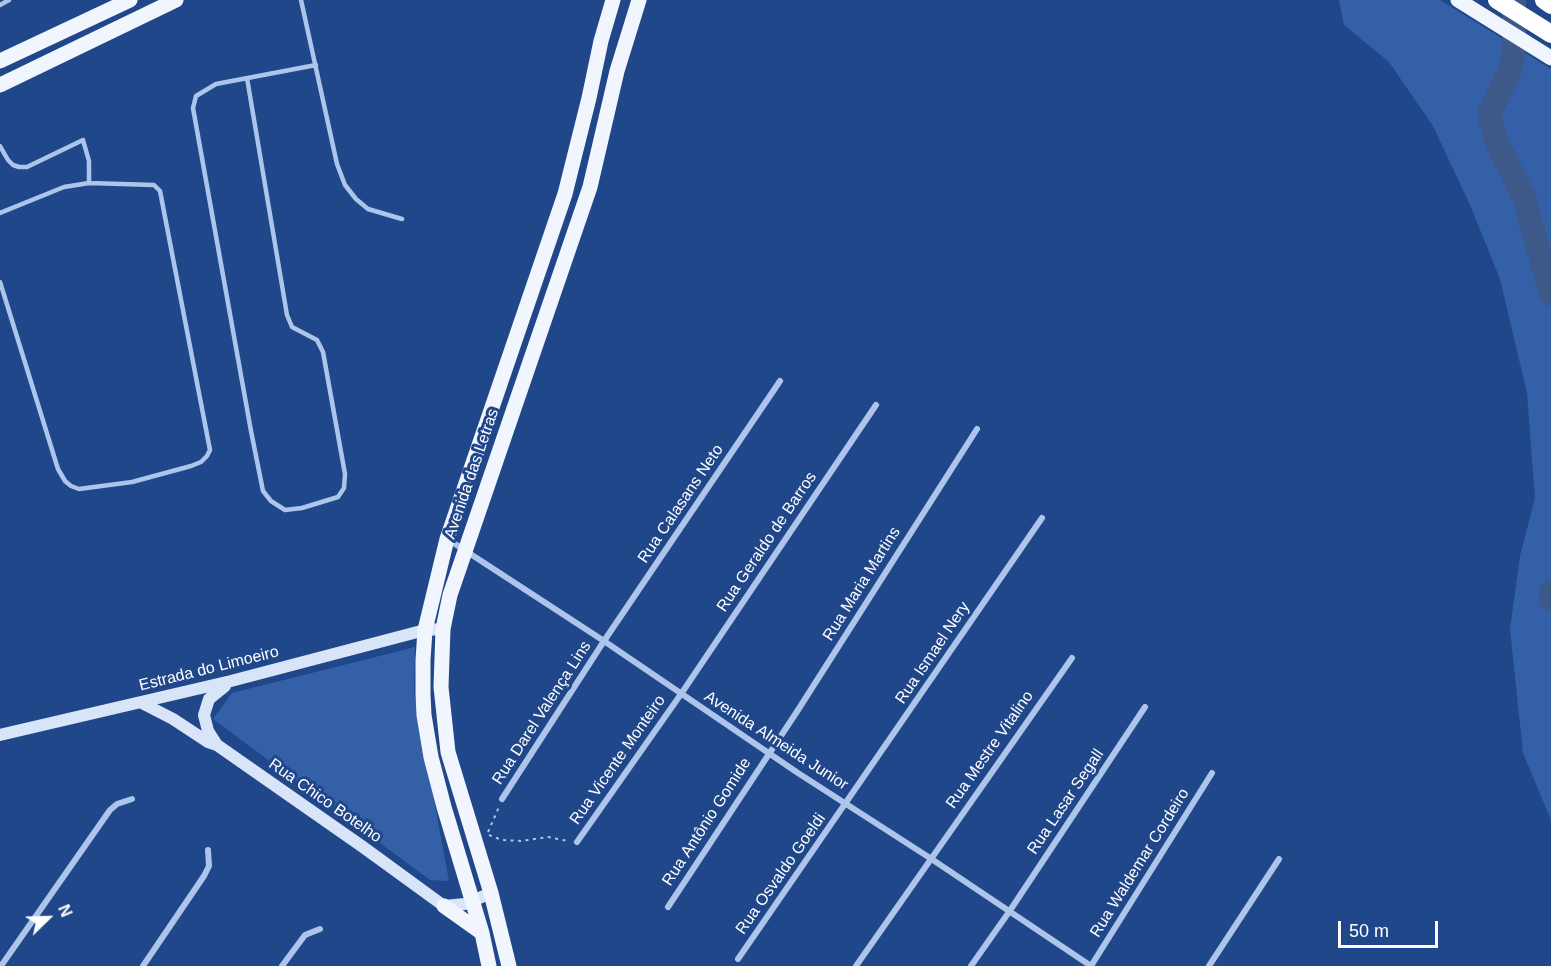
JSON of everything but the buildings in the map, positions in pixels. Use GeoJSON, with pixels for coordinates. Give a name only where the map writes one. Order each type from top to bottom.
{"type":"FeatureCollection","features":[{"type":"Feature","properties":{"kind":"highway"},"geometry":{"type":"LineString","coordinates":[[1544,0],[1551,5]]}},
{"type":"Feature","properties":{"kind":"highway"},"geometry":{"type":"LineString","coordinates":[[1498,1],[1549,33]]}},
{"type":"Feature","properties":{"kind":"main road"},"geometry":{"type":"LineString","coordinates":[[0,61],[130,0]]}},
{"type":"Feature","properties":{"kind":"main road"},"geometry":{"type":"LineString","coordinates":[[0,85],[176,0]]}},
{"type":"Feature","properties":{"kind":"main road","name":"Avenida das Letras"},"geometry":{"type":"LineString","coordinates":[[489,966],[482,933],[431,757],[423,704],[425,630],[447,539],[565,194],[601,41],[613,0]]}},
{"type":"Feature","properties":{"kind":"main road","name":"Avenida das Letras"},"geometry":{"type":"LineString","coordinates":[[509,966],[491,893],[456,781],[445,732],[441,687],[443,629],[450,595],[465,549],[590,187],[617,71],[639,0]]}},
{"type":"Feature","properties":{"kind":"main road"},"geometry":{"type":"LineString","coordinates":[[1458,0],[1551,58]]}},
{"type":"Feature","properties":{"kind":"main road","name":"Estrada do Limoeiro"},"geometry":{"type":"LineString","coordinates":[[0,735],[142,703],[425,630],[443,629]]}},
{"type":"Feature","properties":{"kind":"main road"},"geometry":{"type":"LineString","coordinates":[[217,745],[205,724],[205,708],[214,693],[231,681]]}},
{"type":"Feature","properties":{"kind":"main road","name":"Rua Chico Botelho"},"geometry":{"type":"LineString","coordinates":[[142,703],[217,745],[444,906]]}},
{"type":"Feature","properties":{"kind":"main road"},"geometry":{"type":"LineString","coordinates":[[444,906],[460,906],[491,893]]}},
{"type":"Feature","properties":{"kind":"main road"},"geometry":{"type":"LineString","coordinates":[[444,906],[482,933]]}},
{"type":"Feature","properties":{"kind":"street","name":"Rua Calasans Neto"},"geometry":{"type":"LineString","coordinates":[[604,641],[780,381]]}},
{"type":"Feature","properties":{"kind":"street","name":"Rua Geraldo de Barros"},"geometry":{"type":"LineString","coordinates":[[681,694],[876,405]]}},
{"type":"Feature","properties":{"kind":"street","name":"Rua Maria Martins"},"geometry":{"type":"LineString","coordinates":[[768,753],[798,710],[977,429]]}},
{"type":"Feature","properties":{"kind":"street","name":"Rua Ismael Nery"},"geometry":{"type":"LineString","coordinates":[[847,803],[1042,518]]}},
{"type":"Feature","properties":{"kind":"street","name":"Avenida Almeida Junior"},"geometry":{"type":"LineString","coordinates":[[447,539],[1091,966]]}},
{"type":"Feature","properties":{"kind":"street","name":"Rua Darel Valença Lins"},"geometry":{"type":"LineString","coordinates":[[502,799],[604,641]]}},
{"type":"Feature","properties":{"kind":"street","name":"Rua Mestre Vitalino"},"geometry":{"type":"LineString","coordinates":[[856,966],[1072,658]]}},
{"type":"Feature","properties":{"kind":"street","name":"Rua Vicente Monteiro"},"geometry":{"type":"LineString","coordinates":[[577,842],[681,694]]}},
{"type":"Feature","properties":{"kind":"street","name":"Rua Lasar Segall"},"geometry":{"type":"LineString","coordinates":[[971,966],[1145,707]]}},
{"type":"Feature","properties":{"kind":"street","name":"Rua Antônio Gomide"},"geometry":{"type":"LineString","coordinates":[[668,907],[768,753]]}},
{"type":"Feature","properties":{"kind":"street","name":"Rua Waldemar Cordeiro"},"geometry":{"type":"LineString","coordinates":[[1091,966],[1212,773]]}},
{"type":"Feature","properties":{"kind":"street"},"geometry":{"type":"LineString","coordinates":[[1,966],[110,810],[117,804],[132,799]]}},
{"type":"Feature","properties":{"kind":"street","name":"Rua Osvaldo Goeldi"},"geometry":{"type":"LineString","coordinates":[[738,959],[847,803]]}},
{"type":"Feature","properties":{"kind":"street"},"geometry":{"type":"LineString","coordinates":[[143,966],[204,876],[209,866],[208,850]]}},
{"type":"Feature","properties":{"kind":"street"},"geometry":{"type":"LineString","coordinates":[[1209,966],[1279,860]]}},
{"type":"Feature","properties":{"kind":"street"},"geometry":{"type":"LineString","coordinates":[[282,966],[305,935],[320,929]]}},
{"type":"Feature","properties":{"kind":"lane"},"geometry":{"type":"LineString","coordinates":[[0,5],[9,0]]}},
{"type":"Feature","properties":{"kind":"lane"},"geometry":{"type":"LineString","coordinates":[[301,0],[337,164],[345,185],[368,209],[384,216],[402,219]]}},
{"type":"Feature","properties":{"kind":"lane"},"geometry":{"type":"LineString","coordinates":[[247,78],[287,315],[292,327],[317,340],[323,352],[345,474],[344,489],[338,497],[302,508],[285,510],[271,501],[263,491],[193,108],[196,96],[204,89],[216,84],[316,64]]}},
{"type":"Feature","properties":{"kind":"lane"},"geometry":{"type":"LineString","coordinates":[[0,146],[8,160],[19,167],[27,166],[83,140],[89,161],[89,183]]}},
{"type":"Feature","properties":{"kind":"lane"},"geometry":{"type":"LineString","coordinates":[[0,213],[64,187],[89,183],[154,185],[160,191],[210,450],[207,456],[201,462],[191,466],[132,482],[79,489],[65,481],[58,469],[0,282]]}},
{"type":"Feature","properties":{"kind":"path"},"geometry":{"type":"LineString","coordinates":[[487,834],[502,799]]}},
{"type":"Feature","properties":{"kind":"path"},"geometry":{"type":"LineString","coordinates":[[472,829],[502,840],[520,841],[548,837],[577,842]]}},
{"type":"Feature","properties":{"kind":"shaded area"},"geometry":{"type":"Polygon","coordinates":[[[1339,0],[1440,0],[1508,42],[1514,49],[1519,49],[1551,69],[1551,820],[1523,753],[1510,629],[1520,556],[1535,498],[1527,393],[1500,279],[1470,205],[1433,126],[1389,62],[1344,25],[1339,0]]]}},
{"type":"Feature","properties":{"kind":"shaded area"},"geometry":{"type":"Polygon","coordinates":[[[415,647],[414,692],[449,881],[430,880],[213,719],[232,693],[415,647]]]}},
{"type":"Feature","properties":{"kind":"waterway"},"geometry":{"type":"LineString","coordinates":[[1514,0],[1514,49],[1510,69],[1489,115],[1496,141],[1524,198],[1551,294]]}},
{"type":"Feature","properties":{"kind":"waterway"},"geometry":{"type":"LineString","coordinates":[[1551,592],[1551,599]]}}]}
